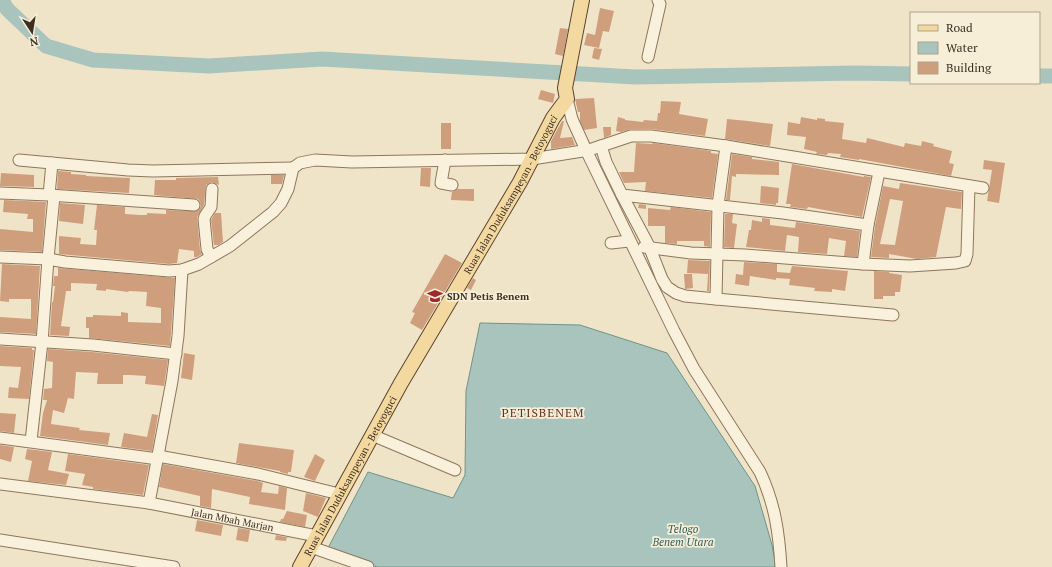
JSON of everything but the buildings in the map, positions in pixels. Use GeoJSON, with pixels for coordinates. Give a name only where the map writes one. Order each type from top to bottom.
{"type":"FeatureCollection","features":[{"type":"Feature","properties":{"kind":"main road","name":"Ruas Jalan Duduksampeyan - Betoyoguci"},"geometry":{"type":"LineString","coordinates":[[300,567],[401,383],[532,159],[554,118],[566,93],[582,0]]}},
{"type":"Feature","properties":{"kind":"street"},"geometry":{"type":"LineString","coordinates":[[648,58],[660,4],[658,0]]}},
{"type":"Feature","properties":{"kind":"street"},"geometry":{"type":"LineString","coordinates":[[566,93],[572,119],[593,149],[639,246],[694,369],[760,472],[768,489],[779,534],[781,567]]}},
{"type":"Feature","properties":{"kind":"street"},"geometry":{"type":"LineString","coordinates":[[19,160],[153,171],[293,168],[300,163],[315,160],[352,162],[532,159],[593,149],[631,136],[651,136],[726,146],[983,188]]}},
{"type":"Feature","properties":{"kind":"street"},"geometry":{"type":"LineString","coordinates":[[716,299],[718,205],[726,146]]}},
{"type":"Feature","properties":{"kind":"street"},"geometry":{"type":"LineString","coordinates":[[593,149],[606,162],[622,195],[639,246],[667,287],[672,291],[685,296],[893,315]]}},
{"type":"Feature","properties":{"kind":"street"},"geometry":{"type":"LineString","coordinates":[[445,160],[441,183],[452,185]]}},
{"type":"Feature","properties":{"kind":"street"},"geometry":{"type":"LineString","coordinates":[[31,441],[42,342],[48,259],[52,163]]}},
{"type":"Feature","properties":{"kind":"street"},"geometry":{"type":"LineString","coordinates":[[0,257],[48,259],[64,262],[182,270],[199,264],[230,246],[277,208],[288,189],[293,168]]}},
{"type":"Feature","properties":{"kind":"street"},"geometry":{"type":"LineString","coordinates":[[863,264],[868,225],[879,172]]}},
{"type":"Feature","properties":{"kind":"street"},"geometry":{"type":"LineString","coordinates":[[611,243],[691,253],[863,264],[910,266],[956,263],[965,261],[967,254],[969,186]]}},
{"type":"Feature","properties":{"kind":"street"},"geometry":{"type":"LineString","coordinates":[[211,257],[207,249],[204,219],[211,207],[212,189]]}},
{"type":"Feature","properties":{"kind":"street"},"geometry":{"type":"LineString","coordinates":[[0,193],[194,205]]}},
{"type":"Feature","properties":{"kind":"street"},"geometry":{"type":"LineString","coordinates":[[622,195],[718,205],[868,225]]}},
{"type":"Feature","properties":{"kind":"street"},"geometry":{"type":"LineString","coordinates":[[148,503],[158,457],[176,354],[182,270]]}},
{"type":"Feature","properties":{"kind":"street"},"geometry":{"type":"LineString","coordinates":[[0,339],[94,345],[176,354]]}},
{"type":"Feature","properties":{"kind":"street"},"geometry":{"type":"LineString","coordinates":[[372,435],[455,470]]}},
{"type":"Feature","properties":{"kind":"street"},"geometry":{"type":"LineString","coordinates":[[0,438],[158,457],[258,474],[339,494]]}},
{"type":"Feature","properties":{"kind":"street","name":"Jalan Mbah Marjan"},"geometry":{"type":"LineString","coordinates":[[0,484],[148,503],[314,542],[368,567]]}},
{"type":"Feature","properties":{"kind":"street"},"geometry":{"type":"LineString","coordinates":[[0,540],[174,567]]}},
{"type":"Feature","properties":{"kind":"water","name":"Telogo Benem Utara"},"geometry":{"type":"Polygon","coordinates":[[[480,323],[580,325],[667,353],[755,486],[772,545],[776,567],[377,567],[328,548],[368,472],[453,498],[465,475],[466,391],[480,323]]]}},
{"type":"Feature","properties":{"kind":"waterway"},"geometry":{"type":"LineString","coordinates":[[2,0],[7,9],[46,46],[93,60],[209,66],[322,59],[635,77],[855,73],[910,74]]}},
{"type":"Feature","properties":{"kind":"waterway"},"geometry":{"type":"LineString","coordinates":[[1040,76],[1052,76]]}},
{"type":"Feature","properties":{"kind":"place","name":"SDN Petis Benem"},"geometry":{"type":"Point","coordinates":[435,296]}},
{"type":"Feature","properties":{"kind":"district","name":"PETISBENEM"},"geometry":{"type":"Point","coordinates":[543,412]}}]}
